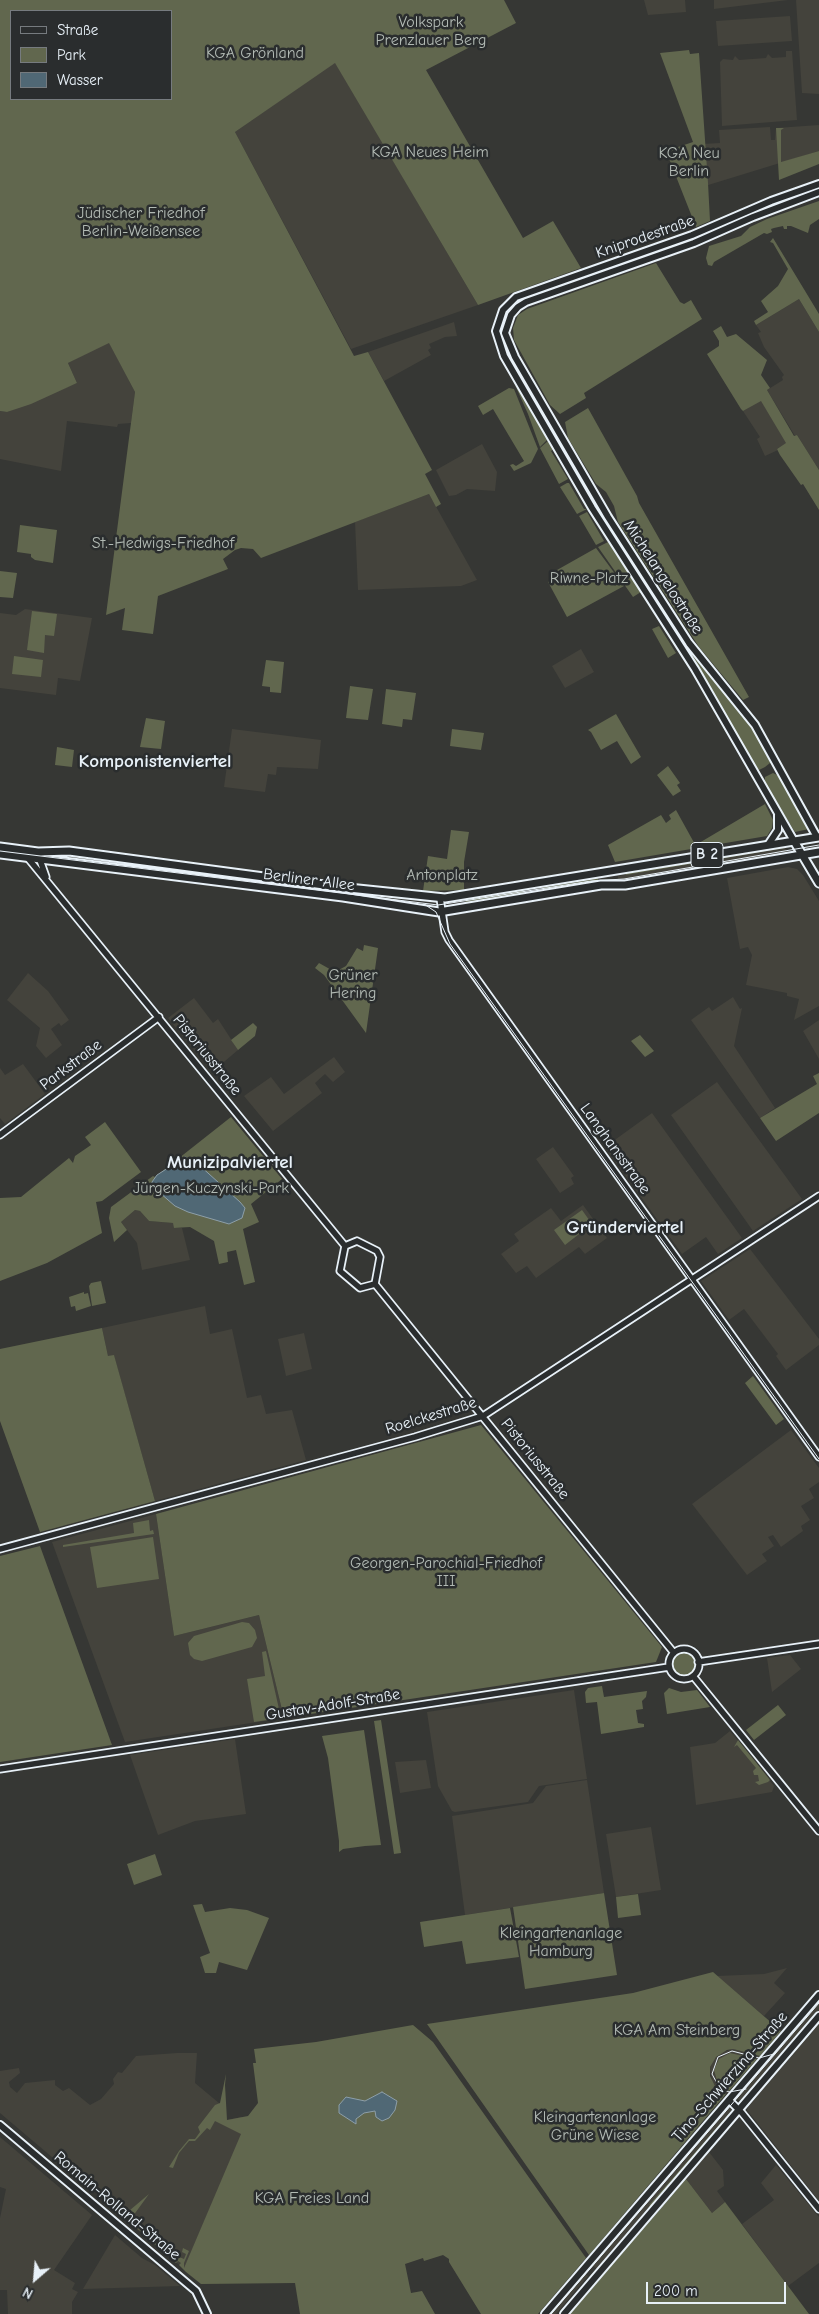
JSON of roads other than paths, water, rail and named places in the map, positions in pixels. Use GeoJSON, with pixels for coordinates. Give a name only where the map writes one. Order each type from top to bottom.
{"type":"FeatureCollection","features":[{"type":"Feature","properties":{"kind":"main road","name":"Kniprodestraße"},"geometry":{"type":"LineString","coordinates":[[496,330],[503,310],[516,297],[692,236],[771,201],[819,184]]}},
{"type":"Feature","properties":{"kind":"main road","name":"Kniprodestraße"},"geometry":{"type":"LineString","coordinates":[[508,321],[518,306],[526,302],[694,243],[753,217],[819,192]]}},
{"type":"Feature","properties":{"kind":"main road","name":"Michelangelostraße"},"geometry":{"type":"LineString","coordinates":[[508,321],[506,337],[515,357],[608,516],[693,649],[755,725],[818,838]]}},
{"type":"Feature","properties":{"kind":"main road","name":"Michelangelostraße"},"geometry":{"type":"LineString","coordinates":[[496,330],[504,356],[598,519],[684,650],[794,840]]}},
{"type":"Feature","properties":{"kind":"main road"},"geometry":{"type":"LineString","coordinates":[[768,845],[778,830],[778,814]]}},
{"type":"Feature","properties":{"kind":"main road","name":"B 2"},"geometry":{"type":"LineString","coordinates":[[768,845],[818,838]]}},
{"type":"Feature","properties":{"kind":"main road"},"geometry":{"type":"LineString","coordinates":[[794,840],[819,883]]}},
{"type":"Feature","properties":{"kind":"main road","name":"Berliner Allee"},"geometry":{"type":"LineString","coordinates":[[0,854],[27,857],[69,851],[339,887],[440,898],[612,872],[768,845]]}},
{"type":"Feature","properties":{"kind":"main road","name":"Berliner Allee"},"geometry":{"type":"LineString","coordinates":[[0,847],[39,855],[442,912],[601,885],[625,885],[802,855]]}},
{"type":"Feature","properties":{"kind":"main road","name":"B 2"},"geometry":{"type":"LineString","coordinates":[[802,855],[819,852]]}},
{"type":"Feature","properties":{"kind":"main road","name":"Tino-Schwierzina-Straße"},"geometry":{"type":"LineString","coordinates":[[545,2314],[819,1995]]}},
{"type":"Feature","properties":{"kind":"main road","name":"Tino-Schwierzina-Straße"},"geometry":{"type":"LineString","coordinates":[[564,2314],[819,2016]]}},
{"type":"Feature","properties":{"kind":"main road","name":"Romain-Rolland-Straße"},"geometry":{"type":"LineString","coordinates":[[0,2125],[193,2289],[201,2298],[207,2314]]}},
{"type":"Feature","properties":{"kind":"main road"},"geometry":{"type":"LineString","coordinates":[[585,2269],[595,2278]]}},
{"type":"Feature","properties":{"kind":"street","name":"Pistoriusstraße"},"geometry":{"type":"LineString","coordinates":[[39,855],[48,881]]}},
{"type":"Feature","properties":{"kind":"street","name":"Pistoriusstraße"},"geometry":{"type":"LineString","coordinates":[[27,857],[345,1246]]}},
{"type":"Feature","properties":{"kind":"street","name":"Langhansstraße"},"geometry":{"type":"LineString","coordinates":[[440,898],[445,934],[454,949],[819,1457]]}},
{"type":"Feature","properties":{"kind":"street","name":"Parkstraße"},"geometry":{"type":"LineString","coordinates":[[0,1135],[159,1017]]}},
{"type":"Feature","properties":{"kind":"street","name":"Roelckestraße"},"geometry":{"type":"LineString","coordinates":[[0,1548],[410,1438],[483,1416],[819,1196]]}},
{"type":"Feature","properties":{"kind":"street"},"geometry":{"type":"LineString","coordinates":[[361,1241],[380,1253],[375,1284],[356,1287],[340,1271],[345,1246],[361,1241]]}},
{"type":"Feature","properties":{"kind":"street","name":"Pistoriusstraße"},"geometry":{"type":"LineString","coordinates":[[375,1284],[674,1653]]}},
{"type":"Feature","properties":{"kind":"street"},"geometry":{"type":"LineString","coordinates":[[698,1662],[819,1644]]}},
{"type":"Feature","properties":{"kind":"street"},"geometry":{"type":"LineString","coordinates":[[681,1649],[690,1650],[698,1662],[698,1668],[693,1676],[679,1678],[671,1672],[669,1667],[670,1658],[681,1649]]}},
{"type":"Feature","properties":{"kind":"street","name":"Gustav-Adolf-Straße"},"geometry":{"type":"LineString","coordinates":[[0,1769],[669,1667]]}},
{"type":"Feature","properties":{"kind":"street"},"geometry":{"type":"LineString","coordinates":[[693,1676],[819,1831]]}},
{"type":"Feature","properties":{"kind":"street"},"geometry":{"type":"LineString","coordinates":[[728,2100],[739,2110],[819,2209]]}},
{"type":"Feature","properties":{"kind":"water"},"geometry":{"type":"Polygon","coordinates":[[[185,1157],[198,1164],[240,1202],[245,1208],[242,1218],[229,1224],[188,1212],[175,1206],[152,1186],[152,1182],[157,1175],[185,1157]]]}},
{"type":"Feature","properties":{"kind":"water"},"geometry":{"type":"Polygon","coordinates":[[[382,2092],[397,2101],[395,2110],[389,2118],[382,2121],[376,2117],[375,2111],[364,2113],[356,2119],[356,2124],[339,2113],[339,2105],[346,2097],[365,2101],[382,2092]]]}},
{"type":"Feature","properties":{"kind":"tram line"},"geometry":{"type":"LineString","coordinates":[[0,851],[438,905],[591,881],[624,879],[819,845]]}},
{"type":"Feature","properties":{"kind":"tram line"},"geometry":{"type":"LineString","coordinates":[[424,904],[436,912],[450,944],[819,1459]]}},
{"type":"Feature","properties":{"kind":"tram line"},"geometry":{"type":"LineString","coordinates":[[551,2314],[819,2003]]}},
{"type":"Feature","properties":{"kind":"tram line"},"geometry":{"type":"LineString","coordinates":[[746,2089],[729,2092],[719,2087],[712,2074],[718,2057],[732,2051],[759,2058],[774,2054]]}},
{"type":"Feature","properties":{"kind":"district","name":"Komponistenviertel"},"geometry":{"type":"Point","coordinates":[155,762]}},
{"type":"Feature","properties":{"kind":"district","name":"Munizipalviertel"},"geometry":{"type":"Point","coordinates":[230,1163]}},
{"type":"Feature","properties":{"kind":"district","name":"Gründerviertel"},"geometry":{"type":"Point","coordinates":[625,1228]}},
{"type":"Feature","properties":{"kind":"park label","name":"Volkspark Prenzlauer Berg"},"geometry":{"type":"Point","coordinates":[431,31]}},
{"type":"Feature","properties":{"kind":"park label","name":"KGA Grönland"},"geometry":{"type":"Point","coordinates":[255,53]}},
{"type":"Feature","properties":{"kind":"park label","name":"KGA Neues Heim"},"geometry":{"type":"Point","coordinates":[430,152]}},
{"type":"Feature","properties":{"kind":"park label","name":"KGA Neu Berlin"},"geometry":{"type":"Point","coordinates":[689,162]}},
{"type":"Feature","properties":{"kind":"park label","name":"Jüdischer Friedhof Berlin-Weißensee"},"geometry":{"type":"Point","coordinates":[141,222]}},
{"type":"Feature","properties":{"kind":"park label","name":"St.-Hedwigs-Friedhof"},"geometry":{"type":"Point","coordinates":[163,543]}},
{"type":"Feature","properties":{"kind":"park label","name":"Riwne-Platz"},"geometry":{"type":"Point","coordinates":[589,578]}},
{"type":"Feature","properties":{"kind":"park label","name":"Antonplatz"},"geometry":{"type":"Point","coordinates":[442,875]}},
{"type":"Feature","properties":{"kind":"park label","name":"Grüner Hering"},"geometry":{"type":"Point","coordinates":[353,984]}},
{"type":"Feature","properties":{"kind":"park label","name":"Jürgen-Kuczynski-Park"},"geometry":{"type":"Point","coordinates":[211,1188]}},
{"type":"Feature","properties":{"kind":"park label","name":"Georgen-Parochial-Friedhof III"},"geometry":{"type":"Point","coordinates":[446,1572]}},
{"type":"Feature","properties":{"kind":"park label","name":"Kleingartenanlage Hamburg"},"geometry":{"type":"Point","coordinates":[561,1942]}},
{"type":"Feature","properties":{"kind":"park label","name":"KGA Am Steinberg"},"geometry":{"type":"Point","coordinates":[677,2030]}},
{"type":"Feature","properties":{"kind":"park label","name":"Kleingartenanlage Grüne Wiese"},"geometry":{"type":"Point","coordinates":[595,2126]}},
{"type":"Feature","properties":{"kind":"park label","name":"KGA Freies Land"},"geometry":{"type":"Point","coordinates":[312,2198]}}]}
